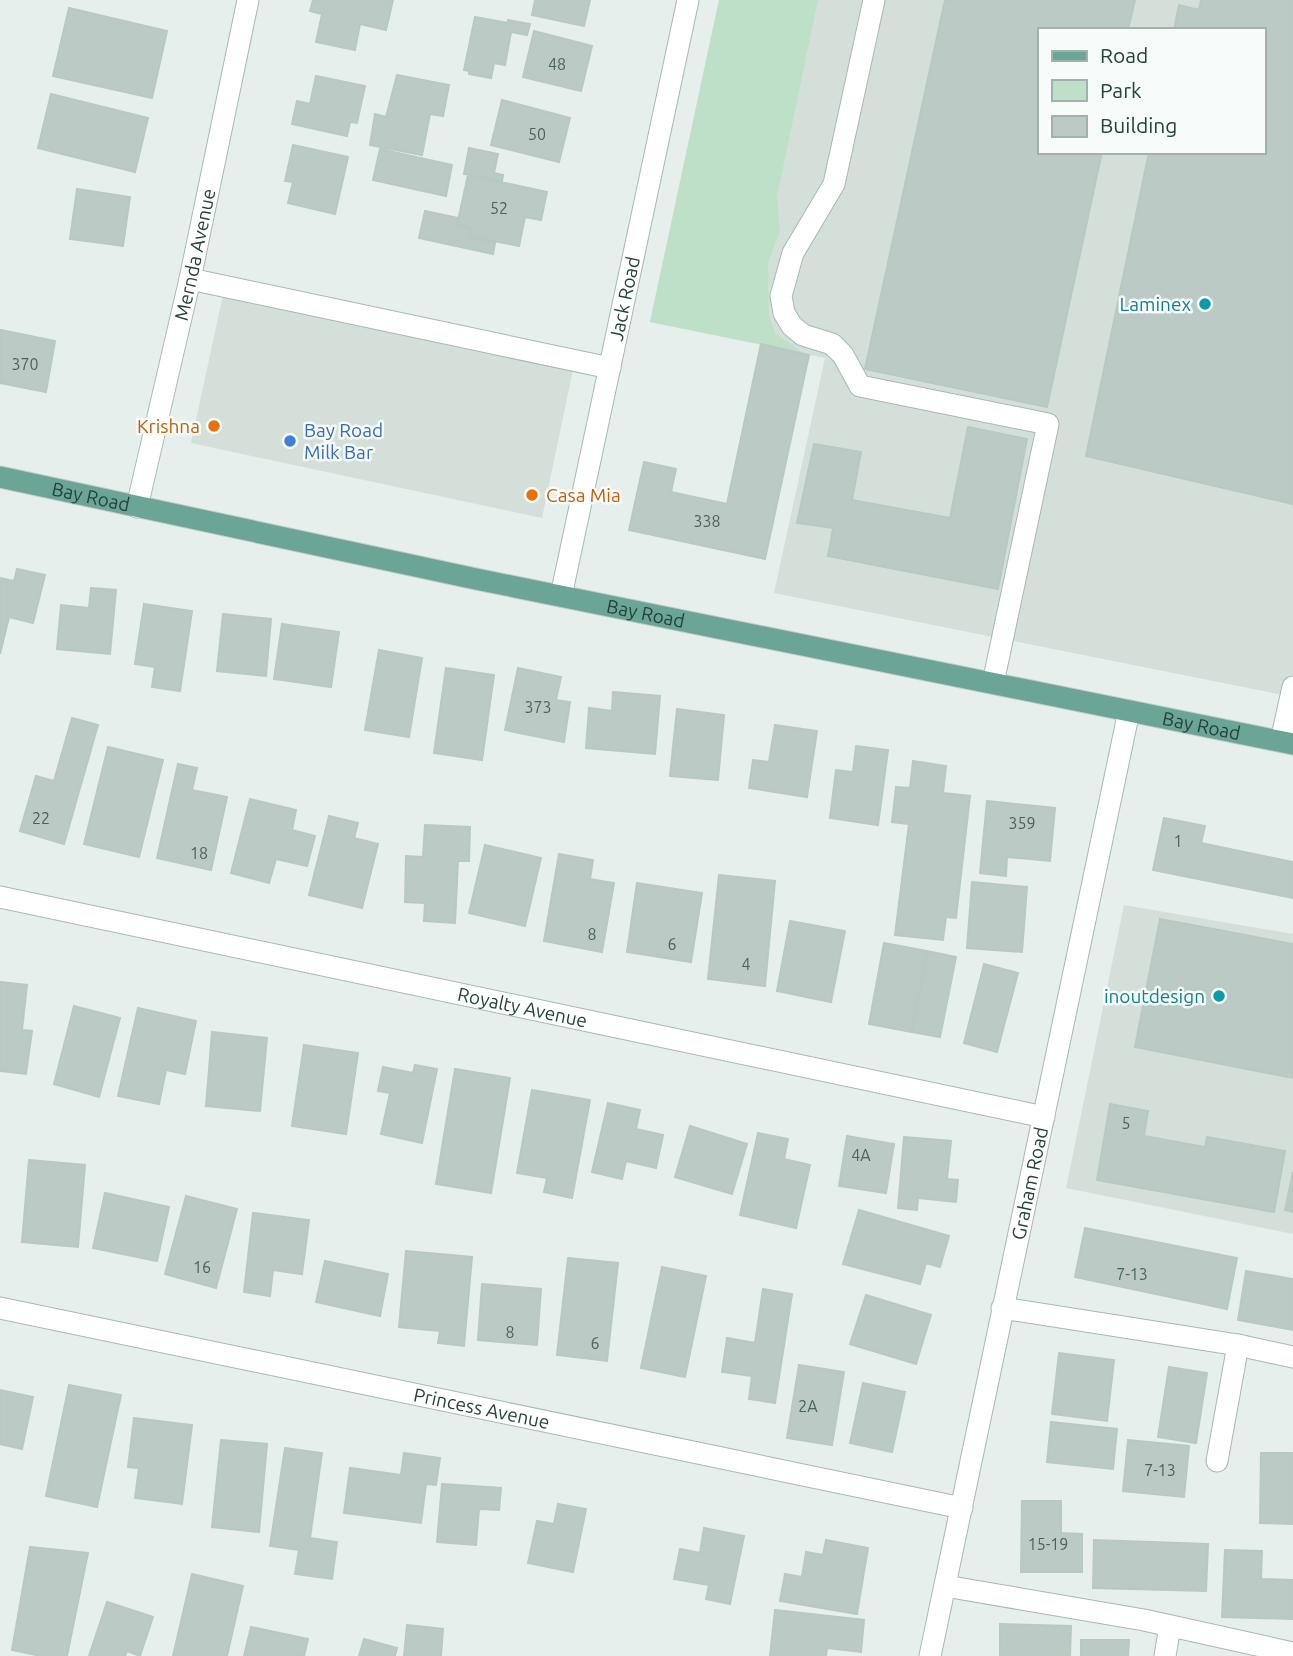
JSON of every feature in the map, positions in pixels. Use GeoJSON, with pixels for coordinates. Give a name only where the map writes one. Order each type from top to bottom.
{"type":"FeatureCollection","features":[{"type":"Feature","properties":{"kind":"main road","name":"Bay Road"},"geometry":{"type":"LineString","coordinates":[[0,477],[561,596],[1287,742]]}},
{"type":"Feature","properties":{"kind":"street","name":"Mernda Avenue"},"geometry":{"type":"LineString","coordinates":[[137,507],[190,278],[248,0]]}},
{"type":"Feature","properties":{"kind":"street","name":"Jack Road"},"geometry":{"type":"LineString","coordinates":[[561,596],[688,0]]}},
{"type":"Feature","properties":{"kind":"street"},"geometry":{"type":"LineString","coordinates":[[874,0],[834,184],[793,253],[781,296],[783,313],[803,335],[832,344],[843,355],[860,386],[1048,424],[993,684]]}},
{"type":"Feature","properties":{"kind":"street"},"geometry":{"type":"LineString","coordinates":[[190,278],[610,368]]}},
{"type":"Feature","properties":{"kind":"street"},"geometry":{"type":"LineString","coordinates":[[1287,742],[1293,687]]}},
{"type":"Feature","properties":{"kind":"street","name":"Graham Road"},"geometry":{"type":"LineString","coordinates":[[930,1656],[1129,711]]}},
{"type":"Feature","properties":{"kind":"street","name":"Royalty Avenue"},"geometry":{"type":"LineString","coordinates":[[0,897],[1044,1117]]}},
{"type":"Feature","properties":{"kind":"street","name":"Princess Avenue"},"geometry":{"type":"LineString","coordinates":[[0,1308],[962,1508]]}},
{"type":"Feature","properties":{"kind":"street"},"geometry":{"type":"LineString","coordinates":[[1002,1308],[1238,1345],[1293,1357]]}},
{"type":"Feature","properties":{"kind":"street"},"geometry":{"type":"LineString","coordinates":[[1217,1461],[1238,1345]]}},
{"type":"Feature","properties":{"kind":"street"},"geometry":{"type":"LineString","coordinates":[[945,1586],[1170,1626],[1293,1653]]}},
{"type":"Feature","properties":{"kind":"street"},"geometry":{"type":"LineString","coordinates":[[1165,1656],[1170,1626]]}},
{"type":"Feature","properties":{"kind":"shaded area"},"geometry":{"type":"Polygon","coordinates":[[[719,0],[1293,0],[1293,697],[774,593],[825,358],[650,322],[719,0]]]}},
{"type":"Feature","properties":{"kind":"shaded area"},"geometry":{"type":"Polygon","coordinates":[[[224,290],[574,365],[542,518],[191,443],[224,290]]]}},
{"type":"Feature","properties":{"kind":"shaded area"},"geometry":{"type":"Polygon","coordinates":[[[1124,905],[1293,934],[1293,1234],[1066,1188],[1124,905]]]}},
{"type":"Feature","properties":{"kind":"green space"},"geometry":{"type":"Polygon","coordinates":[[[719,0],[818,0],[777,197],[780,231],[768,263],[769,315],[775,333],[803,353],[650,322],[719,0]]]}},
{"type":"Feature","properties":{"kind":"building"},"geometry":{"type":"Polygon","coordinates":[[[313,0],[393,0],[386,30],[360,24],[355,50],[316,42],[322,14],[310,11],[313,0]]]}},
{"type":"Feature","properties":{"kind":"building"},"geometry":{"type":"Polygon","coordinates":[[[535,0],[590,0],[584,26],[532,15],[535,0]]]}},
{"type":"Feature","properties":{"kind":"building"},"geometry":{"type":"Polygon","coordinates":[[[945,0],[1135,0],[1128,28],[1038,28],[1038,154],[1102,154],[1047,407],[865,369],[945,0]]]}},
{"type":"Feature","properties":{"kind":"building","name":"Laminex"},"geometry":{"type":"Polygon","coordinates":[[[1201,0],[1293,0],[1293,504],[1086,456],[1149,154],[1265,154],[1265,28],[1174,28],[1179,5],[1199,10],[1201,0]]]}},
{"type":"Feature","properties":{"kind":"building"},"geometry":{"type":"Polygon","coordinates":[[[69,8],[167,31],[152,98],[53,76],[69,8]]]}},
{"type":"Feature","properties":{"kind":"building"},"geometry":{"type":"Polygon","coordinates":[[[475,17],[530,24],[527,35],[511,32],[505,65],[494,63],[491,78],[469,74],[469,71],[464,70],[475,17]]]}},
{"type":"Feature","properties":{"kind":"building"},"geometry":{"type":"Polygon","coordinates":[[[534,31],[592,46],[581,91],[523,77],[534,31]]]}},
{"type":"Feature","properties":{"kind":"building"},"geometry":{"type":"Polygon","coordinates":[[[397,75],[449,85],[443,116],[430,114],[422,155],[370,145],[375,114],[386,117],[397,75]]]}},
{"type":"Feature","properties":{"kind":"building"},"geometry":{"type":"Polygon","coordinates":[[[316,76],[365,86],[357,123],[350,122],[347,136],[292,124],[297,101],[310,104],[316,76]]]}},
{"type":"Feature","properties":{"kind":"building"},"geometry":{"type":"Polygon","coordinates":[[[51,94],[148,118],[135,172],[38,148],[51,94]]]}},
{"type":"Feature","properties":{"kind":"building"},"geometry":{"type":"Polygon","coordinates":[[[502,100],[570,118],[559,162],[491,145],[502,100]]]}},
{"type":"Feature","properties":{"kind":"building"},"geometry":{"type":"Polygon","coordinates":[[[293,145],[348,157],[335,214],[288,203],[293,182],[285,181],[293,145]]]}},
{"type":"Feature","properties":{"kind":"building"},"geometry":{"type":"Polygon","coordinates":[[[469,148],[498,154],[494,173],[503,175],[502,181],[464,174],[469,148]]]}},
{"type":"Feature","properties":{"kind":"building"},"geometry":{"type":"Polygon","coordinates":[[[380,149],[452,165],[446,196],[373,180],[380,149]]]}},
{"type":"Feature","properties":{"kind":"building"},"geometry":{"type":"Polygon","coordinates":[[[468,175],[547,192],[541,220],[525,217],[519,246],[470,236],[472,229],[457,225],[468,175]]]}},
{"type":"Feature","properties":{"kind":"building"},"geometry":{"type":"Polygon","coordinates":[[[77,189],[130,197],[123,246],[70,239],[77,189]]]}},
{"type":"Feature","properties":{"kind":"building"},"geometry":{"type":"Polygon","coordinates":[[[425,211],[458,218],[456,226],[470,229],[468,237],[495,243],[493,254],[419,238],[425,211]]]}},
{"type":"Feature","properties":{"kind":"building"},"geometry":{"type":"Polygon","coordinates":[[[1,330],[55,341],[46,392],[0,383],[1,330]]]}},
{"type":"Feature","properties":{"kind":"building"},"geometry":{"type":"Polygon","coordinates":[[[761,344],[809,355],[765,559],[629,530],[644,462],[676,469],[671,492],[727,504],[761,344]]]}},
{"type":"Feature","properties":{"kind":"building"},"geometry":{"type":"Polygon","coordinates":[[[968,427],[1027,439],[998,589],[828,556],[833,528],[797,523],[814,444],[861,452],[852,500],[950,518],[968,427]]]}},
{"type":"Feature","properties":{"kind":"building"},"geometry":{"type":"Polygon","coordinates":[[[17,569],[45,575],[33,623],[9,617],[0,654],[0,578],[14,581],[17,569]]]}},
{"type":"Feature","properties":{"kind":"building"},"geometry":{"type":"Polygon","coordinates":[[[91,588],[116,590],[110,654],[57,649],[61,605],[89,608],[91,588]]]}},
{"type":"Feature","properties":{"kind":"building"},"geometry":{"type":"Polygon","coordinates":[[[144,604],[192,611],[180,691],[152,687],[155,667],[135,664],[144,604]]]}},
{"type":"Feature","properties":{"kind":"building"},"geometry":{"type":"Polygon","coordinates":[[[223,614],[271,619],[266,676],[217,671],[223,614]]]}},
{"type":"Feature","properties":{"kind":"building"},"geometry":{"type":"Polygon","coordinates":[[[282,624],[339,632],[331,687],[274,679],[282,624]]]}},
{"type":"Feature","properties":{"kind":"building"},"geometry":{"type":"Polygon","coordinates":[[[379,650],[422,658],[409,737],[365,730],[379,650]]]}},
{"type":"Feature","properties":{"kind":"building"},"geometry":{"type":"Polygon","coordinates":[[[446,668],[494,675],[482,760],[434,753],[446,668]]]}},
{"type":"Feature","properties":{"kind":"building"},"geometry":{"type":"Polygon","coordinates":[[[518,668],[561,677],[556,700],[570,702],[564,742],[505,730],[518,668]]]}},
{"type":"Feature","properties":{"kind":"building"},"geometry":{"type":"Polygon","coordinates":[[[613,692],[660,696],[655,754],[586,748],[589,708],[612,711],[613,692]]]}},
{"type":"Feature","properties":{"kind":"building"},"geometry":{"type":"Polygon","coordinates":[[[677,709],[724,715],[718,780],[670,776],[677,709]]]}},
{"type":"Feature","properties":{"kind":"building"},"geometry":{"type":"Polygon","coordinates":[[[72,718],[98,725],[64,844],[20,831],[36,776],[54,781],[72,718]]]}},
{"type":"Feature","properties":{"kind":"building"},"geometry":{"type":"Polygon","coordinates":[[[775,725],[817,731],[807,797],[749,788],[753,760],[769,762],[775,725]]]}},
{"type":"Feature","properties":{"kind":"building"},"geometry":{"type":"Polygon","coordinates":[[[856,746],[888,750],[878,825],[830,818],[836,770],[853,772],[856,746]]]}},
{"type":"Feature","properties":{"kind":"building"},"geometry":{"type":"Polygon","coordinates":[[[108,747],[163,760],[139,857],[84,844],[108,747]]]}},
{"type":"Feature","properties":{"kind":"building"},"geometry":{"type":"Polygon","coordinates":[[[913,761],[946,766],[943,793],[970,796],[956,918],[946,917],[943,940],[895,935],[909,824],[892,822],[896,787],[910,788],[913,761]]]}},
{"type":"Feature","properties":{"kind":"building"},"geometry":{"type":"Polygon","coordinates":[[[178,764],[197,768],[192,790],[227,797],[211,870],[157,858],[178,764]]]}},
{"type":"Feature","properties":{"kind":"building"},"geometry":{"type":"Polygon","coordinates":[[[250,799],[296,810],[292,830],[315,836],[307,866],[276,859],[269,883],[231,873],[250,799]]]}},
{"type":"Feature","properties":{"kind":"building"},"geometry":{"type":"Polygon","coordinates":[[[987,801],[1055,808],[1050,861],[1007,857],[1006,876],[980,873],[987,801]]]}},
{"type":"Feature","properties":{"kind":"building"},"geometry":{"type":"Polygon","coordinates":[[[329,816],[358,823],[354,838],[378,844],[362,908],[309,895],[329,816]]]}},
{"type":"Feature","properties":{"kind":"building"},"geometry":{"type":"Polygon","coordinates":[[[1164,818],[1205,826],[1201,843],[1293,862],[1293,898],[1153,870],[1164,818]]]}},
{"type":"Feature","properties":{"kind":"building"},"geometry":{"type":"Polygon","coordinates":[[[425,825],[470,827],[469,861],[458,861],[455,923],[424,921],[425,903],[405,902],[406,856],[423,857],[425,825]]]}},
{"type":"Feature","properties":{"kind":"building"},"geometry":{"type":"Polygon","coordinates":[[[485,845],[541,858],[525,926],[469,913],[485,845]]]}},
{"type":"Feature","properties":{"kind":"building"},"geometry":{"type":"Polygon","coordinates":[[[559,854],[593,860],[590,879],[614,883],[602,952],[544,941],[559,854]]]}},
{"type":"Feature","properties":{"kind":"building"},"geometry":{"type":"Polygon","coordinates":[[[719,875],[775,881],[765,986],[708,979],[719,875]]]}},
{"type":"Feature","properties":{"kind":"building"},"geometry":{"type":"Polygon","coordinates":[[[972,882],[1027,887],[1022,952],[967,948],[972,882]]]}},
{"type":"Feature","properties":{"kind":"building"},"geometry":{"type":"Polygon","coordinates":[[[637,883],[702,893],[691,962],[627,952],[637,883]]]}},
{"type":"Feature","properties":{"kind":"building","name":"inoutdesign"},"geometry":{"type":"Polygon","coordinates":[[[1160,919],[1293,944],[1293,1078],[1135,1047],[1160,919]]]}},
{"type":"Feature","properties":{"kind":"building"},"geometry":{"type":"Polygon","coordinates":[[[790,921],[845,931],[831,1002],[777,991],[790,921]]]}},
{"type":"Feature","properties":{"kind":"building"},"geometry":{"type":"Polygon","coordinates":[[[884,943],[927,951],[912,1032],[869,1024],[884,943]]]}},
{"type":"Feature","properties":{"kind":"building"},"geometry":{"type":"Polygon","coordinates":[[[927,951],[956,957],[940,1037],[912,1032],[927,951]]]}},
{"type":"Feature","properties":{"kind":"building"},"geometry":{"type":"Polygon","coordinates":[[[984,964],[1018,973],[997,1052],[964,1043],[984,964]]]}},
{"type":"Feature","properties":{"kind":"building"},"geometry":{"type":"Polygon","coordinates":[[[0,982],[27,985],[22,1030],[32,1031],[26,1074],[0,1071],[0,982]]]}},
{"type":"Feature","properties":{"kind":"building"},"geometry":{"type":"Polygon","coordinates":[[[74,1006],[120,1018],[99,1097],[54,1084],[74,1006]]]}},
{"type":"Feature","properties":{"kind":"building"},"geometry":{"type":"Polygon","coordinates":[[[138,1008],[196,1021],[185,1074],[166,1070],[159,1104],[118,1096],[138,1008]]]}},
{"type":"Feature","properties":{"kind":"building"},"geometry":{"type":"Polygon","coordinates":[[[212,1032],[267,1038],[260,1111],[206,1106],[212,1032]]]}},
{"type":"Feature","properties":{"kind":"building"},"geometry":{"type":"Polygon","coordinates":[[[304,1045],[358,1053],[346,1134],[292,1126],[304,1045]]]}},
{"type":"Feature","properties":{"kind":"building"},"geometry":{"type":"Polygon","coordinates":[[[415,1065],[437,1069],[422,1143],[381,1134],[390,1093],[378,1091],[383,1067],[413,1073],[415,1065]]]}},
{"type":"Feature","properties":{"kind":"building"},"geometry":{"type":"Polygon","coordinates":[[[455,1069],[510,1078],[491,1193],[436,1184],[455,1069]]]}},
{"type":"Feature","properties":{"kind":"building"},"geometry":{"type":"Polygon","coordinates":[[[532,1090],[590,1100],[572,1198],[544,1192],[547,1178],[517,1173],[532,1090]]]}},
{"type":"Feature","properties":{"kind":"building"},"geometry":{"type":"Polygon","coordinates":[[[608,1103],[640,1110],[636,1129],[663,1135],[656,1168],[626,1161],[622,1179],[592,1172],[608,1103]]]}},
{"type":"Feature","properties":{"kind":"building"},"geometry":{"type":"Polygon","coordinates":[[[1110,1104],[1148,1111],[1144,1136],[1205,1147],[1207,1137],[1285,1151],[1274,1212],[1097,1180],[1110,1104]]]}},
{"type":"Feature","properties":{"kind":"building"},"geometry":{"type":"Polygon","coordinates":[[[690,1126],[747,1144],[732,1194],[675,1177],[690,1126]]]}},
{"type":"Feature","properties":{"kind":"building"},"geometry":{"type":"Polygon","coordinates":[[[758,1133],[788,1139],[784,1159],[810,1165],[796,1228],[740,1215],[758,1133]]]}},
{"type":"Feature","properties":{"kind":"building"},"geometry":{"type":"Polygon","coordinates":[[[847,1136],[894,1144],[886,1193],[839,1186],[847,1136]]]}},
{"type":"Feature","properties":{"kind":"building"},"geometry":{"type":"Polygon","coordinates":[[[904,1137],[951,1141],[947,1179],[958,1180],[956,1202],[918,1198],[917,1210],[898,1208],[904,1137]]]}},
{"type":"Feature","properties":{"kind":"building"},"geometry":{"type":"Polygon","coordinates":[[[29,1160],[85,1165],[78,1247],[22,1242],[29,1160]]]}},
{"type":"Feature","properties":{"kind":"building"},"geometry":{"type":"Polygon","coordinates":[[[1293,1172],[1293,1212],[1285,1210],[1293,1172]]]}},
{"type":"Feature","properties":{"kind":"building"},"geometry":{"type":"Polygon","coordinates":[[[105,1193],[169,1207],[157,1261],[93,1248],[105,1193]]]}},
{"type":"Feature","properties":{"kind":"building"},"geometry":{"type":"Polygon","coordinates":[[[186,1196],[237,1209],[216,1288],[165,1274],[186,1196]]]}},
{"type":"Feature","properties":{"kind":"building"},"geometry":{"type":"Polygon","coordinates":[[[859,1210],[949,1236],[940,1267],[926,1263],[920,1284],[843,1264],[859,1210]]]}},
{"type":"Feature","properties":{"kind":"building"},"geometry":{"type":"Polygon","coordinates":[[[253,1213],[309,1220],[302,1274],[273,1270],[270,1296],[244,1292],[253,1213]]]}},
{"type":"Feature","properties":{"kind":"building"},"geometry":{"type":"Polygon","coordinates":[[[1085,1228],[1237,1258],[1227,1309],[1075,1277],[1085,1228]]]}},
{"type":"Feature","properties":{"kind":"building"},"geometry":{"type":"Polygon","coordinates":[[[406,1251],[472,1257],[464,1346],[438,1343],[440,1331],[399,1327],[406,1251]]]}},
{"type":"Feature","properties":{"kind":"building"},"geometry":{"type":"Polygon","coordinates":[[[568,1258],[618,1263],[607,1361],[557,1355],[568,1258]]]}},
{"type":"Feature","properties":{"kind":"building"},"geometry":{"type":"Polygon","coordinates":[[[325,1261],[388,1274],[380,1316],[316,1302],[325,1261]]]}},
{"type":"Feature","properties":{"kind":"building"},"geometry":{"type":"Polygon","coordinates":[[[662,1267],[706,1276],[685,1377],[641,1368],[662,1267]]]}},
{"type":"Feature","properties":{"kind":"building"},"geometry":{"type":"Polygon","coordinates":[[[1246,1271],[1293,1279],[1293,1330],[1238,1320],[1246,1271]]]}},
{"type":"Feature","properties":{"kind":"building"},"geometry":{"type":"Polygon","coordinates":[[[482,1284],[541,1289],[537,1345],[478,1340],[482,1284]]]}},
{"type":"Feature","properties":{"kind":"building"},"geometry":{"type":"Polygon","coordinates":[[[763,1289],[792,1294],[775,1403],[749,1399],[752,1376],[722,1372],[727,1338],[755,1343],[763,1289]]]}},
{"type":"Feature","properties":{"kind":"building"},"geometry":{"type":"Polygon","coordinates":[[[866,1295],[931,1315],[916,1364],[850,1344],[866,1295]]]}},
{"type":"Feature","properties":{"kind":"building"},"geometry":{"type":"Polygon","coordinates":[[[1059,1353],[1114,1360],[1107,1421],[1052,1414],[1059,1353]]]}},
{"type":"Feature","properties":{"kind":"building"},"geometry":{"type":"Polygon","coordinates":[[[799,1365],[844,1372],[832,1445],[787,1438],[799,1365]]]}},
{"type":"Feature","properties":{"kind":"building"},"geometry":{"type":"Polygon","coordinates":[[[1169,1367],[1207,1373],[1196,1443],[1158,1437],[1169,1367]]]}},
{"type":"Feature","properties":{"kind":"building"},"geometry":{"type":"Polygon","coordinates":[[[863,1383],[905,1392],[892,1452],[850,1443],[863,1383]]]}},
{"type":"Feature","properties":{"kind":"building"},"geometry":{"type":"Polygon","coordinates":[[[69,1385],[121,1395],[97,1507],[46,1496],[69,1385]]]}},
{"type":"Feature","properties":{"kind":"building"},"geometry":{"type":"Polygon","coordinates":[[[0,1390],[33,1397],[22,1449],[0,1444],[0,1390]]]}},
{"type":"Feature","properties":{"kind":"building"},"geometry":{"type":"Polygon","coordinates":[[[134,1418],[192,1425],[182,1504],[135,1498],[139,1468],[128,1467],[134,1418]]]}},
{"type":"Feature","properties":{"kind":"building"},"geometry":{"type":"Polygon","coordinates":[[[1051,1422],[1117,1429],[1113,1469],[1047,1462],[1051,1422]]]}},
{"type":"Feature","properties":{"kind":"building"},"geometry":{"type":"Polygon","coordinates":[[[221,1440],[267,1444],[259,1532],[212,1527],[221,1440]]]}},
{"type":"Feature","properties":{"kind":"building"},"geometry":{"type":"Polygon","coordinates":[[[1128,1440],[1189,1446],[1184,1497],[1123,1491],[1128,1440]]]}},
{"type":"Feature","properties":{"kind":"building"},"geometry":{"type":"Polygon","coordinates":[[[285,1448],[322,1453],[310,1538],[337,1542],[332,1579],[295,1574],[299,1550],[270,1546],[285,1448]]]}},
{"type":"Feature","properties":{"kind":"building"},"geometry":{"type":"Polygon","coordinates":[[[404,1453],[440,1458],[436,1485],[426,1484],[421,1523],[344,1513],[350,1468],[401,1475],[404,1453]]]}},
{"type":"Feature","properties":{"kind":"building"},"geometry":{"type":"Polygon","coordinates":[[[1261,1453],[1293,1453],[1293,1524],[1260,1523],[1261,1453]]]}},
{"type":"Feature","properties":{"kind":"building"},"geometry":{"type":"Polygon","coordinates":[[[442,1484],[501,1488],[499,1510],[479,1509],[476,1545],[437,1542],[442,1484]]]}},
{"type":"Feature","properties":{"kind":"building"},"geometry":{"type":"Polygon","coordinates":[[[1022,1501],[1061,1501],[1061,1533],[1082,1534],[1082,1572],[1021,1572],[1022,1501]]]}},
{"type":"Feature","properties":{"kind":"building"},"geometry":{"type":"Polygon","coordinates":[[[558,1504],[586,1509],[573,1572],[528,1563],[537,1521],[554,1524],[558,1504]]]}},
{"type":"Feature","properties":{"kind":"building"},"geometry":{"type":"Polygon","coordinates":[[[704,1528],[744,1536],[730,1604],[706,1599],[709,1585],[674,1579],[680,1549],[700,1553],[704,1528]]]}},
{"type":"Feature","properties":{"kind":"building"},"geometry":{"type":"Polygon","coordinates":[[[826,1540],[868,1548],[857,1614],[780,1601],[785,1574],[802,1577],[806,1552],[823,1555],[826,1540]]]}},
{"type":"Feature","properties":{"kind":"building"},"geometry":{"type":"Polygon","coordinates":[[[1094,1540],[1208,1544],[1206,1591],[1093,1588],[1094,1540]]]}},
{"type":"Feature","properties":{"kind":"building"},"geometry":{"type":"Polygon","coordinates":[[[30,1547],[88,1553],[67,1656],[41,1656],[12,1650],[30,1547]]]}},
{"type":"Feature","properties":{"kind":"building"},"geometry":{"type":"Polygon","coordinates":[[[1225,1550],[1262,1551],[1261,1579],[1293,1580],[1293,1619],[1222,1617],[1225,1550]]]}},
{"type":"Feature","properties":{"kind":"building"},"geometry":{"type":"Polygon","coordinates":[[[192,1574],[243,1586],[227,1656],[173,1656],[192,1574]]]}},
{"type":"Feature","properties":{"kind":"building"},"geometry":{"type":"Polygon","coordinates":[[[107,1602],[153,1617],[140,1656],[127,1651],[125,1656],[89,1656],[107,1602]]]}},
{"type":"Feature","properties":{"kind":"building"},"geometry":{"type":"Polygon","coordinates":[[[775,1610],[864,1620],[861,1652],[827,1648],[826,1656],[770,1656],[775,1610]]]}},
{"type":"Feature","properties":{"kind":"building"},"geometry":{"type":"Polygon","coordinates":[[[1000,1624],[1071,1626],[1070,1656],[1000,1656],[1000,1624]]]}},
{"type":"Feature","properties":{"kind":"building"},"geometry":{"type":"Polygon","coordinates":[[[407,1625],[443,1629],[441,1656],[404,1656],[407,1625]]]}},
{"type":"Feature","properties":{"kind":"building"},"geometry":{"type":"Polygon","coordinates":[[[251,1627],[308,1639],[304,1656],[244,1656],[251,1627]]]}},
{"type":"Feature","properties":{"kind":"building"},"geometry":{"type":"Polygon","coordinates":[[[364,1639],[397,1648],[395,1656],[359,1656],[364,1639]]]}},
{"type":"Feature","properties":{"kind":"building"},"geometry":{"type":"Polygon","coordinates":[[[1081,1640],[1129,1640],[1128,1656],[1081,1656],[1081,1640]]]}},
{"type":"Feature","properties":{"kind":"place","name":"Laminex"},"geometry":{"type":"Point","coordinates":[1205,304]}},
{"type":"Feature","properties":{"kind":"place","name":"Krishna"},"geometry":{"type":"Point","coordinates":[214,426]}},
{"type":"Feature","properties":{"kind":"place","name":"Bay Road Milk Bar"},"geometry":{"type":"Point","coordinates":[290,441]}},
{"type":"Feature","properties":{"kind":"place","name":"Casa Mia"},"geometry":{"type":"Point","coordinates":[532,495]}},
{"type":"Feature","properties":{"kind":"place","name":"inoutdesign"},"geometry":{"type":"Point","coordinates":[1219,996]}}]}
